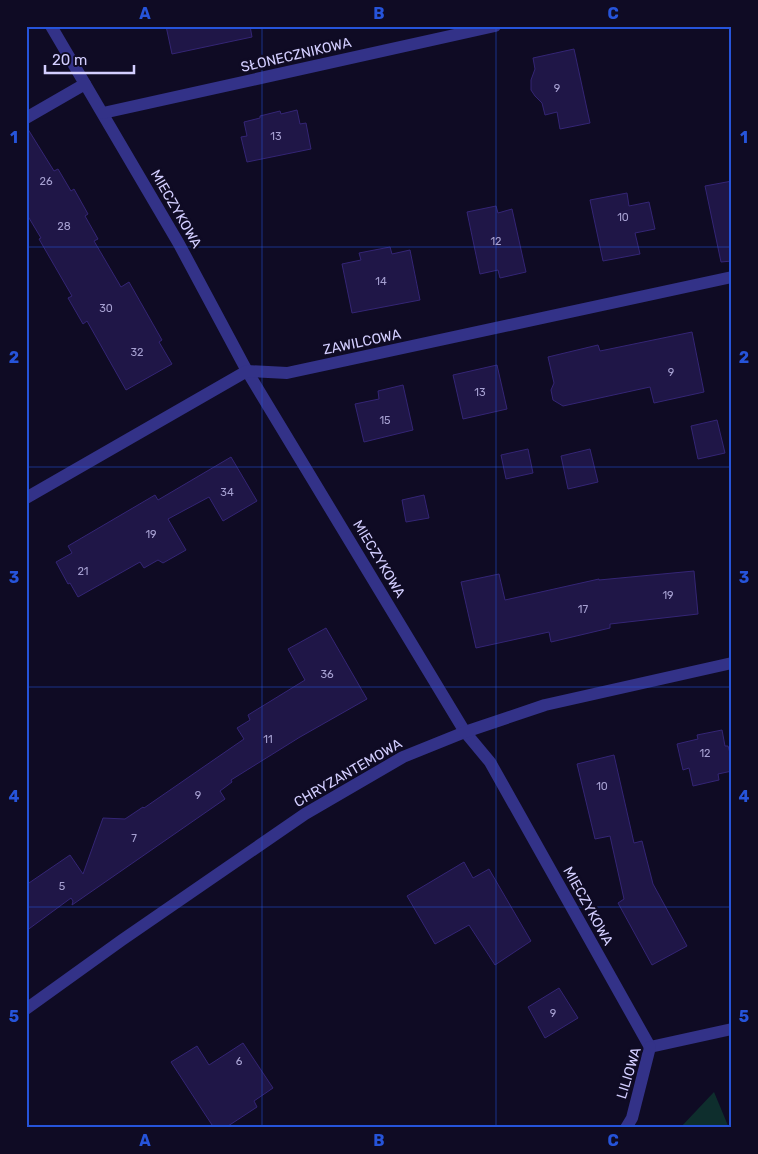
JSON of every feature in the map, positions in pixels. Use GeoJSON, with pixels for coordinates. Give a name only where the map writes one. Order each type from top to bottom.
{"type":"FeatureCollection","features":[{"type":"Feature","properties":{"kind":"street","name":"MIECZYKOWA"},"geometry":{"type":"LineString","coordinates":[[51,26],[179,244],[247,371],[465,732],[490,762],[650,1047]]}},
{"type":"Feature","properties":{"kind":"street","name":"SŁONECZNIKOWA"},"geometry":{"type":"LineString","coordinates":[[103,113],[495,26]]}},
{"type":"Feature","properties":{"kind":"street"},"geometry":{"type":"LineString","coordinates":[[26,118],[85,84]]}},
{"type":"Feature","properties":{"kind":"street","name":"ZAWILCOWA"},"geometry":{"type":"LineString","coordinates":[[247,371],[287,373],[732,277]]}},
{"type":"Feature","properties":{"kind":"street"},"geometry":{"type":"LineString","coordinates":[[26,498],[247,371]]}},
{"type":"Feature","properties":{"kind":"street","name":"CHRYZANTEMOWA"},"geometry":{"type":"LineString","coordinates":[[26,1009],[130,934],[305,814],[403,757],[465,732],[545,705],[732,664]]}},
{"type":"Feature","properties":{"kind":"street","name":"LILIOWA"},"geometry":{"type":"LineString","coordinates":[[626,1128],[632,1118],[650,1047],[732,1029]]}},
{"type":"Feature","properties":{"kind":"green space"},"geometry":{"type":"Polygon","coordinates":[[[714,1092],[729,1128],[680,1128],[714,1092]]]}},
{"type":"Feature","properties":{"kind":"building"},"geometry":{"type":"Polygon","coordinates":[[[166,26],[250,26],[252,37],[172,54],[166,26]]]}},
{"type":"Feature","properties":{"kind":"building"},"geometry":{"type":"Polygon","coordinates":[[[574,49],[590,123],[560,129],[557,112],[545,115],[542,103],[531,90],[531,80],[535,69],[533,58],[574,49]]]}},
{"type":"Feature","properties":{"kind":"building"},"geometry":{"type":"Polygon","coordinates":[[[297,110],[300,124],[306,123],[311,149],[247,162],[241,137],[247,136],[244,122],[280,111],[281,114],[297,110]]]}},
{"type":"Feature","properties":{"kind":"building"},"geometry":{"type":"Polygon","coordinates":[[[26,126],[54,171],[58,169],[71,191],[74,189],[88,214],[85,216],[98,239],[94,241],[121,287],[129,282],[162,340],[159,342],[172,364],[126,390],[87,321],[83,324],[68,298],[72,296],[26,213],[26,126]]]}},
{"type":"Feature","properties":{"kind":"building"},"geometry":{"type":"Polygon","coordinates":[[[732,181],[732,261],[721,262],[705,186],[732,181]]]}},
{"type":"Feature","properties":{"kind":"building"},"geometry":{"type":"Polygon","coordinates":[[[627,193],[629,206],[649,202],[655,229],[635,233],[640,254],[603,261],[590,200],[627,193]]]}},
{"type":"Feature","properties":{"kind":"building"},"geometry":{"type":"Polygon","coordinates":[[[496,206],[498,213],[512,209],[526,272],[500,278],[498,270],[480,274],[467,212],[496,206]]]}},
{"type":"Feature","properties":{"kind":"building"},"geometry":{"type":"Polygon","coordinates":[[[390,247],[392,254],[410,250],[420,300],[352,313],[342,264],[361,260],[359,253],[390,247]]]}},
{"type":"Feature","properties":{"kind":"building"},"geometry":{"type":"Polygon","coordinates":[[[692,332],[704,392],[654,403],[650,387],[563,406],[553,400],[551,390],[554,383],[548,357],[598,345],[600,351],[692,332]]]}},
{"type":"Feature","properties":{"kind":"building"},"geometry":{"type":"Polygon","coordinates":[[[497,365],[507,409],[463,419],[453,375],[497,365]]]}},
{"type":"Feature","properties":{"kind":"building"},"geometry":{"type":"Polygon","coordinates":[[[403,385],[413,430],[364,442],[355,404],[379,399],[378,391],[403,385]]]}},
{"type":"Feature","properties":{"kind":"building"},"geometry":{"type":"Polygon","coordinates":[[[717,420],[725,453],[698,459],[691,426],[717,420]]]}},
{"type":"Feature","properties":{"kind":"building"},"geometry":{"type":"Polygon","coordinates":[[[528,449],[533,473],[506,479],[501,455],[528,449]]]}},
{"type":"Feature","properties":{"kind":"building"},"geometry":{"type":"Polygon","coordinates":[[[590,449],[598,482],[568,489],[561,456],[590,449]]]}},
{"type":"Feature","properties":{"kind":"building"},"geometry":{"type":"Polygon","coordinates":[[[231,457],[257,501],[223,521],[209,497],[168,519],[186,550],[163,563],[158,560],[144,568],[140,562],[78,597],[70,583],[68,584],[56,562],[72,553],[68,546],[155,495],[158,500],[231,457]]]}},
{"type":"Feature","properties":{"kind":"building"},"geometry":{"type":"Polygon","coordinates":[[[424,495],[429,518],[406,522],[402,500],[424,495]]]}},
{"type":"Feature","properties":{"kind":"building"},"geometry":{"type":"Polygon","coordinates":[[[694,571],[698,614],[610,624],[610,628],[551,642],[549,632],[476,648],[461,582],[499,574],[505,600],[599,579],[694,571]]]}},
{"type":"Feature","properties":{"kind":"building"},"geometry":{"type":"Polygon","coordinates":[[[326,628],[367,699],[300,737],[231,780],[232,782],[220,791],[225,799],[72,905],[73,901],[71,898],[26,931],[26,885],[70,855],[83,874],[103,818],[125,819],[244,739],[237,728],[250,720],[248,715],[305,680],[288,649],[326,628]]]}},
{"type":"Feature","properties":{"kind":"building"},"geometry":{"type":"Polygon","coordinates":[[[722,730],[725,746],[728,746],[732,760],[732,771],[718,774],[719,780],[693,786],[689,768],[683,770],[677,744],[698,739],[697,735],[722,730]]]}},
{"type":"Feature","properties":{"kind":"building"},"geometry":{"type":"Polygon","coordinates":[[[614,755],[634,843],[642,841],[653,884],[687,946],[652,965],[618,903],[624,899],[610,836],[595,839],[577,764],[614,755]]]}},
{"type":"Feature","properties":{"kind":"building"},"geometry":{"type":"Polygon","coordinates":[[[464,862],[473,878],[489,869],[531,941],[495,965],[469,925],[435,944],[407,896],[464,862]]]}},
{"type":"Feature","properties":{"kind":"building"},"geometry":{"type":"Polygon","coordinates":[[[559,988],[578,1018],[545,1038],[528,1007],[559,988]]]}},
{"type":"Feature","properties":{"kind":"building"},"geometry":{"type":"Polygon","coordinates":[[[243,1043],[273,1088],[254,1101],[257,1107],[225,1128],[214,1128],[171,1062],[197,1046],[209,1065],[243,1043]]]}}]}
